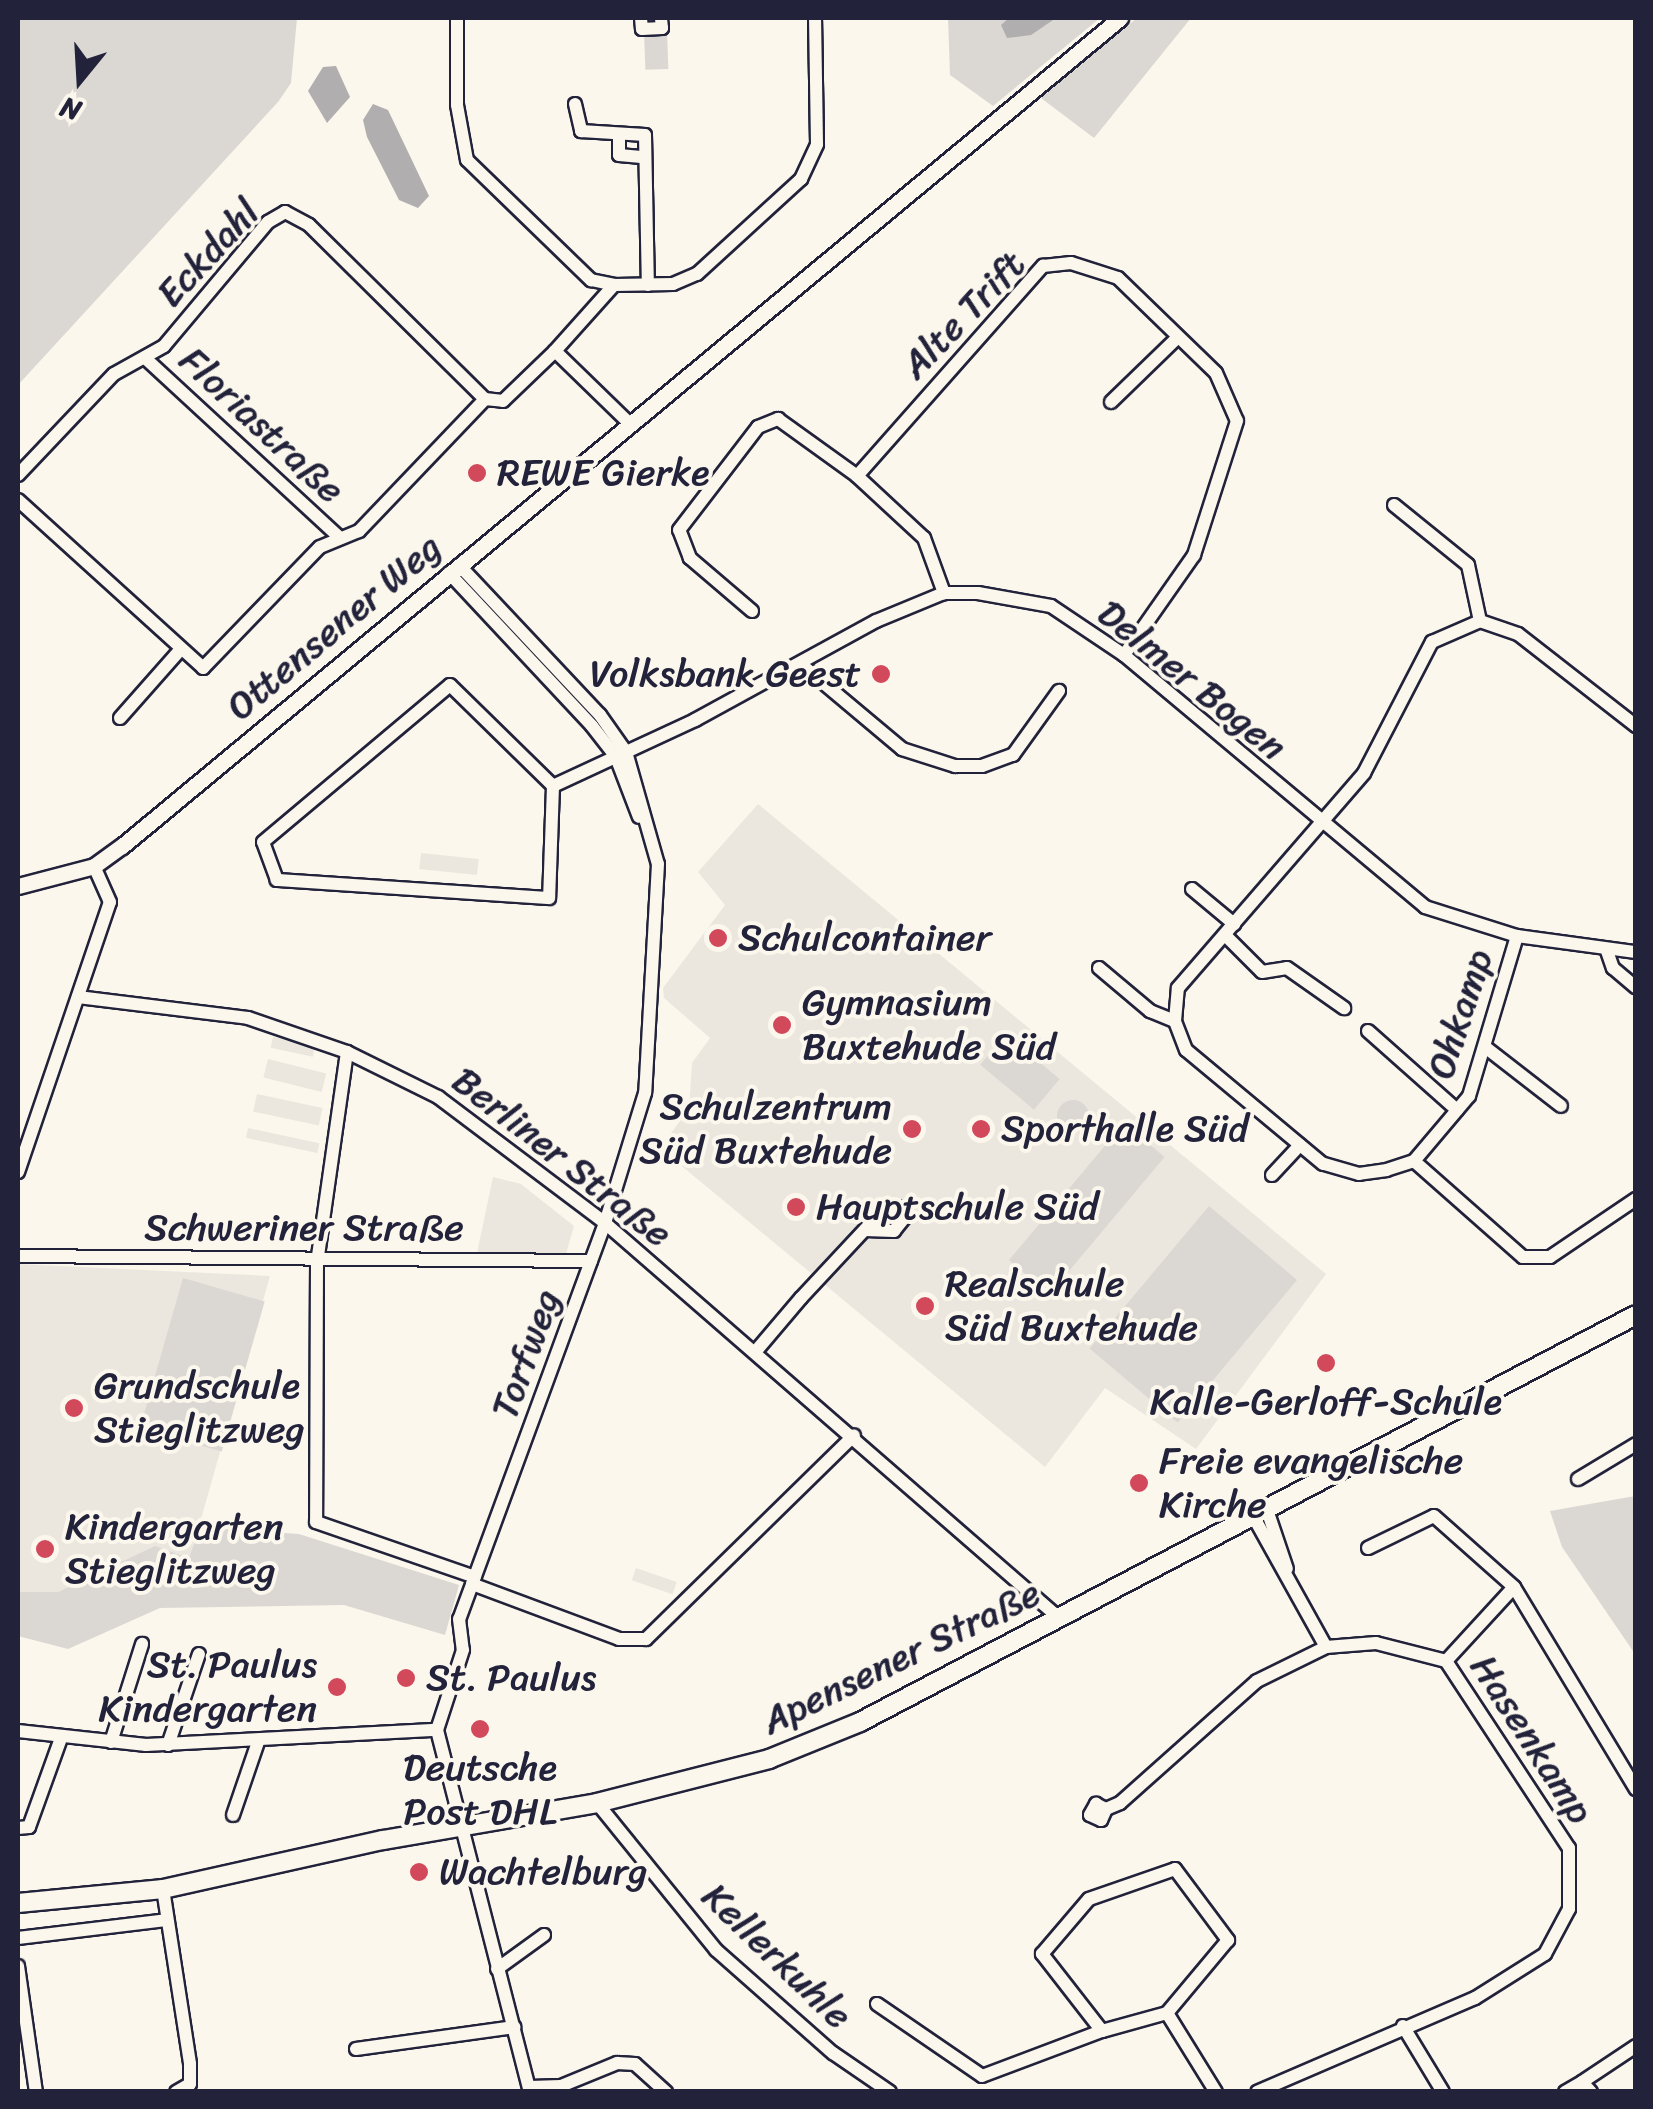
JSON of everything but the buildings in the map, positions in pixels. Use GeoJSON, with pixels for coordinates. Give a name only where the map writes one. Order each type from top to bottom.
{"type":"FeatureCollection","features":[{"type":"Feature","properties":{"kind":"main road","name":"Apensener Straße"},"geometry":{"type":"LineString","coordinates":[[18,1903],[164,1888],[458,1825],[598,1803],[770,1759],[860,1722],[1636,1314]]}},
{"type":"Feature","properties":{"kind":"street"},"geometry":{"type":"LineString","coordinates":[[457,18],[458,105],[468,160],[591,280],[614,285],[648,285],[697,274],[801,179],[817,144],[816,18]]}},
{"type":"Feature","properties":{"kind":"street"},"geometry":{"type":"LineString","coordinates":[[642,24],[662,28],[661,18]]}},
{"type":"Feature","properties":{"kind":"street","name":"Ottensener Weg"},"geometry":{"type":"LineString","coordinates":[[18,886],[94,866],[1120,18]]}},
{"type":"Feature","properties":{"kind":"street"},"geometry":{"type":"LineString","coordinates":[[575,104],[580,130],[645,135],[648,285]]}},
{"type":"Feature","properties":{"kind":"street"},"geometry":{"type":"LineString","coordinates":[[619,134],[619,156],[644,157]]}},
{"type":"Feature","properties":{"kind":"street","name":"Eckdahl"},"geometry":{"type":"LineString","coordinates":[[18,475],[114,374],[146,358],[284,212],[308,226],[486,398]]}},
{"type":"Feature","properties":{"kind":"street","name":"Alte Trift"},"geometry":{"type":"LineString","coordinates":[[857,476],[1042,266],[1071,263],[1118,278],[1216,372],[1236,420],[1194,556],[1124,654]]}},
{"type":"Feature","properties":{"kind":"street"},"geometry":{"type":"LineString","coordinates":[[18,500],[202,668],[320,547],[338,536],[360,531],[486,398],[503,401],[555,351],[614,285]]}},
{"type":"Feature","properties":{"kind":"street"},"geometry":{"type":"LineString","coordinates":[[1111,402],[1177,338]]}},
{"type":"Feature","properties":{"kind":"street"},"geometry":{"type":"LineString","coordinates":[[555,351],[629,423]]}},
{"type":"Feature","properties":{"kind":"street","name":"Floriastraße"},"geometry":{"type":"LineString","coordinates":[[146,358],[338,536]]}},
{"type":"Feature","properties":{"kind":"street"},"geometry":{"type":"LineString","coordinates":[[752,611],[690,558],[679,530],[694,502],[758,427],[778,419],[857,476],[924,538],[944,594]]}},
{"type":"Feature","properties":{"kind":"street"},"geometry":{"type":"LineString","coordinates":[[1394,506],[1468,565],[1480,621]]}},
{"type":"Feature","properties":{"kind":"street","name":"Torfweg"},"geometry":{"type":"LineString","coordinates":[[437,1730],[463,1650],[459,1619],[605,1223],[645,1093],[657,894],[621,754],[600,714],[454,569]]}},
{"type":"Feature","properties":{"kind":"street","name":"Delmer Bogen"},"geometry":{"type":"LineString","coordinates":[[553,786],[802,665],[876,621],[944,594],[1051,606],[1124,654],[1322,825],[1425,907],[1517,936],[1636,952]]}},
{"type":"Feature","properties":{"kind":"street"},"geometry":{"type":"LineString","coordinates":[[1636,726],[1518,634],[1480,621],[1432,642],[1364,774],[1178,988],[1175,1021],[1186,1050],[1323,1164],[1360,1174],[1414,1161],[1523,1257],[1550,1257],[1636,1199]]}},
{"type":"Feature","properties":{"kind":"street"},"geometry":{"type":"LineString","coordinates":[[120,718],[181,650]]}},
{"type":"Feature","properties":{"kind":"street"},"geometry":{"type":"LineString","coordinates":[[802,665],[902,749],[956,766],[982,766],[1013,754],[1059,691]]}},
{"type":"Feature","properties":{"kind":"street"},"geometry":{"type":"LineString","coordinates":[[450,685],[553,786],[549,898],[277,880],[263,842],[450,685]]}},
{"type":"Feature","properties":{"kind":"street"},"geometry":{"type":"LineString","coordinates":[[18,1172],[110,902],[94,866]]}},
{"type":"Feature","properties":{"kind":"street"},"geometry":{"type":"LineString","coordinates":[[1192,889],[1262,972],[1287,968],[1344,1008]]}},
{"type":"Feature","properties":{"kind":"street","name":"Ohkamp"},"geometry":{"type":"LineString","coordinates":[[1414,1161],[1469,1096],[1517,936]]}},
{"type":"Feature","properties":{"kind":"street"},"geometry":{"type":"LineString","coordinates":[[1607,951],[1613,968],[1636,987]]}},
{"type":"Feature","properties":{"kind":"street"},"geometry":{"type":"LineString","coordinates":[[1099,968],[1150,1011],[1175,1021]]}},
{"type":"Feature","properties":{"kind":"street","name":"Berliner Straße"},"geometry":{"type":"LineString","coordinates":[[78,997],[248,1018],[347,1052],[438,1096],[605,1223],[854,1435],[1058,1617]]}},
{"type":"Feature","properties":{"kind":"street","name":"Ohkamp"},"geometry":{"type":"LineString","coordinates":[[1368,1031],[1457,1110]]}},
{"type":"Feature","properties":{"kind":"street"},"geometry":{"type":"LineString","coordinates":[[1485,1047],[1561,1106]]}},
{"type":"Feature","properties":{"kind":"street"},"geometry":{"type":"LineString","coordinates":[[347,1052],[317,1262],[316,1522],[619,1639],[646,1639],[854,1435]]}},
{"type":"Feature","properties":{"kind":"street"},"geometry":{"type":"LineString","coordinates":[[1272,1176],[1300,1144]]}},
{"type":"Feature","properties":{"kind":"street"},"geometry":{"type":"LineString","coordinates":[[756,1352],[865,1230]]}},
{"type":"Feature","properties":{"kind":"street","name":"Schweriner Straße"},"geometry":{"type":"LineString","coordinates":[[18,1256],[591,1262]]}},
{"type":"Feature","properties":{"kind":"street"},"geometry":{"type":"LineString","coordinates":[[1578,1479],[1636,1444]]}},
{"type":"Feature","properties":{"kind":"street"},"geometry":{"type":"LineString","coordinates":[[1106,1809],[1256,1681],[1326,1647],[1259,1510]]}},
{"type":"Feature","properties":{"kind":"street"},"geometry":{"type":"LineString","coordinates":[[1368,1548],[1434,1516],[1514,1587],[1636,1789]]}},
{"type":"Feature","properties":{"kind":"street"},"geometry":{"type":"LineString","coordinates":[[1446,1661],[1514,1587]]}},
{"type":"Feature","properties":{"kind":"street","name":"Hasenkamp"},"geometry":{"type":"LineString","coordinates":[[1257,2092],[1475,1998],[1545,1954],[1569,1909],[1569,1848],[1446,1661],[1376,1642],[1326,1647]]}},
{"type":"Feature","properties":{"kind":"street"},"geometry":{"type":"LineString","coordinates":[[112,1742],[142,1644]]}},
{"type":"Feature","properties":{"kind":"street"},"geometry":{"type":"LineString","coordinates":[[168,1745],[199,1654]]}},
{"type":"Feature","properties":{"kind":"street"},"geometry":{"type":"LineString","coordinates":[[18,1731],[168,1745],[437,1730],[458,1825],[530,2090],[561,2086],[617,2063],[635,2064],[666,2092]]}},
{"type":"Feature","properties":{"kind":"street"},"geometry":{"type":"LineString","coordinates":[[18,1828],[29,1827],[61,1738]]}},
{"type":"Feature","properties":{"kind":"street"},"geometry":{"type":"LineString","coordinates":[[233,1815],[258,1742]]}},
{"type":"Feature","properties":{"kind":"street","name":"Kellerkuhle"},"geometry":{"type":"LineString","coordinates":[[598,1803],[716,1950],[833,2053],[890,2092]]}},
{"type":"Feature","properties":{"kind":"street"},"geometry":{"type":"LineString","coordinates":[[877,2004],[982,2076],[1102,2031],[1167,2014],[1228,1940],[1176,1869],[1089,1899],[1042,1954],[1102,2031]]}},
{"type":"Feature","properties":{"kind":"street"},"geometry":{"type":"LineString","coordinates":[[164,1888],[190,2084],[176,2092]]}},
{"type":"Feature","properties":{"kind":"street"},"geometry":{"type":"LineString","coordinates":[[18,1938],[166,1920]]}},
{"type":"Feature","properties":{"kind":"street"},"geometry":{"type":"LineString","coordinates":[[498,1969],[544,1935]]}},
{"type":"Feature","properties":{"kind":"street"},"geometry":{"type":"LineString","coordinates":[[18,1966],[36,2092]]}},
{"type":"Feature","properties":{"kind":"street"},"geometry":{"type":"LineString","coordinates":[[1167,2014],[1216,2092]]}},
{"type":"Feature","properties":{"kind":"street"},"geometry":{"type":"LineString","coordinates":[[1403,2026],[1443,2092]]}},
{"type":"Feature","properties":{"kind":"street"},"geometry":{"type":"LineString","coordinates":[[356,2050],[514,2027]]}},
{"type":"Feature","properties":{"kind":"street"},"geometry":{"type":"LineString","coordinates":[[1565,2092],[1586,2087],[1636,2046]]}},
{"type":"Feature","properties":{"kind":"shaded area"},"geometry":{"type":"Polygon","coordinates":[[[18,18],[297,18],[291,83],[278,102],[18,385],[18,18]]]}},
{"type":"Feature","properties":{"kind":"shaded area"},"geometry":{"type":"Polygon","coordinates":[[[948,18],[1100,18],[993,106],[950,75],[948,18]]]}},
{"type":"Feature","properties":{"kind":"shaded area"},"geometry":{"type":"Polygon","coordinates":[[[1009,18],[1056,18],[1031,35],[1007,38],[1001,25],[1009,18]]]}},
{"type":"Feature","properties":{"kind":"shaded area"},"geometry":{"type":"Polygon","coordinates":[[[1137,18],[1191,18],[1094,138],[1041,98],[1137,18]]]}},
{"type":"Feature","properties":{"kind":"shaded area"},"geometry":{"type":"Polygon","coordinates":[[[667,31],[668,69],[645,70],[644,32],[667,31]]]}},
{"type":"Feature","properties":{"kind":"shaded area"},"geometry":{"type":"Polygon","coordinates":[[[336,66],[350,97],[327,123],[308,91],[323,67],[336,66]]]}},
{"type":"Feature","properties":{"kind":"shaded area"},"geometry":{"type":"Polygon","coordinates":[[[373,104],[388,110],[429,196],[418,208],[399,200],[367,137],[363,120],[373,104]]]}},
{"type":"Feature","properties":{"kind":"shaded area","name":"Schulzentrum Süd Buxtehude"},"geometry":{"type":"Polygon","coordinates":[[[758,804],[1326,1274],[1196,1449],[1105,1388],[1045,1467],[660,1148],[689,1109],[692,1063],[710,1038],[664,998],[663,988],[725,905],[698,872],[758,804]]]}},
{"type":"Feature","properties":{"kind":"shaded area"},"geometry":{"type":"Polygon","coordinates":[[[421,853],[479,859],[477,875],[419,869],[421,853]]]}},
{"type":"Feature","properties":{"kind":"shaded area"},"geometry":{"type":"Polygon","coordinates":[[[1006,1034],[1060,1079],[1034,1110],[980,1065],[1006,1034]]]}},
{"type":"Feature","properties":{"kind":"shaded area"},"geometry":{"type":"Polygon","coordinates":[[[273,1037],[315,1046],[313,1057],[271,1048],[273,1037]]]}},
{"type":"Feature","properties":{"kind":"shaded area"},"geometry":{"type":"Polygon","coordinates":[[[268,1059],[326,1074],[322,1092],[263,1077],[268,1059]]]}},
{"type":"Feature","properties":{"kind":"shaded area"},"geometry":{"type":"Polygon","coordinates":[[[257,1094],[323,1108],[319,1126],[253,1112],[257,1094]]]}},
{"type":"Feature","properties":{"kind":"shaded area"},"geometry":{"type":"Polygon","coordinates":[[[1073,1100],[1084,1105],[1089,1116],[1084,1127],[1073,1132],[1062,1127],[1057,1116],[1062,1105],[1073,1100]]]}},
{"type":"Feature","properties":{"kind":"shaded area"},"geometry":{"type":"Polygon","coordinates":[[[1124,1123],[1165,1157],[1050,1294],[1009,1260],[1124,1123]]]}},
{"type":"Feature","properties":{"kind":"shaded area"},"geometry":{"type":"Polygon","coordinates":[[[248,1128],[319,1143],[317,1153],[246,1138],[248,1128]]]}},
{"type":"Feature","properties":{"kind":"shaded area"},"geometry":{"type":"Polygon","coordinates":[[[493,1177],[521,1184],[574,1226],[566,1254],[477,1253],[493,1177]]]}},
{"type":"Feature","properties":{"kind":"shaded area"},"geometry":{"type":"Polygon","coordinates":[[[1209,1206],[1297,1280],[1178,1422],[1089,1348],[1209,1206]]]}},
{"type":"Feature","properties":{"kind":"shaded area"},"geometry":{"type":"Polygon","coordinates":[[[18,1264],[270,1276],[190,1558],[155,1547],[58,1592],[18,1592],[18,1264]]]}},
{"type":"Feature","properties":{"kind":"shaded area"},"geometry":{"type":"Polygon","coordinates":[[[183,1278],[265,1301],[222,1451],[140,1428],[183,1278]]]}},
{"type":"Feature","properties":{"kind":"shaded area"},"geometry":{"type":"Polygon","coordinates":[[[1636,1496],[1635,1654],[1562,1547],[1550,1511],[1636,1496]]]}},
{"type":"Feature","properties":{"kind":"shaded area"},"geometry":{"type":"Polygon","coordinates":[[[200,1527],[299,1534],[459,1585],[445,1635],[344,1605],[160,1608],[68,1649],[18,1636],[18,1592],[58,1592],[155,1546],[189,1558],[200,1527]]]}},
{"type":"Feature","properties":{"kind":"shaded area"},"geometry":{"type":"Polygon","coordinates":[[[636,1568],[677,1582],[672,1594],[632,1580],[636,1568]]]}},
{"type":"Feature","properties":{"kind":"place","name":"REWE Gierke"},"geometry":{"type":"Point","coordinates":[477,473]}},
{"type":"Feature","properties":{"kind":"place","name":"Volksbank Geest"},"geometry":{"type":"Point","coordinates":[881,674]}},
{"type":"Feature","properties":{"kind":"place","name":"Schulcontainer"},"geometry":{"type":"Point","coordinates":[718,938]}},
{"type":"Feature","properties":{"kind":"place","name":"Gymnasium Buxtehude Süd"},"geometry":{"type":"Point","coordinates":[782,1025]}},
{"type":"Feature","properties":{"kind":"place","name":"Schulzentrum Süd Buxtehude"},"geometry":{"type":"Point","coordinates":[912,1129]}},
{"type":"Feature","properties":{"kind":"place","name":"Sporthalle Süd"},"geometry":{"type":"Point","coordinates":[981,1129]}},
{"type":"Feature","properties":{"kind":"place","name":"Hauptschule Süd"},"geometry":{"type":"Point","coordinates":[796,1207]}},
{"type":"Feature","properties":{"kind":"place","name":"Realschule Süd Buxtehude"},"geometry":{"type":"Point","coordinates":[925,1306]}},
{"type":"Feature","properties":{"kind":"place","name":"Kalle-Gerloff-Schule"},"geometry":{"type":"Point","coordinates":[1326,1363]}},
{"type":"Feature","properties":{"kind":"place","name":"Grundschule Stieglitzweg"},"geometry":{"type":"Point","coordinates":[74,1408]}},
{"type":"Feature","properties":{"kind":"place","name":"Freie evangelische Kirche"},"geometry":{"type":"Point","coordinates":[1139,1483]}},
{"type":"Feature","properties":{"kind":"place","name":"Kindergarten Stieglitzweg"},"geometry":{"type":"Point","coordinates":[45,1549]}},
{"type":"Feature","properties":{"kind":"place","name":"St. Paulus"},"geometry":{"type":"Point","coordinates":[406,1678]}},
{"type":"Feature","properties":{"kind":"place","name":"St. Paulus Kindergarten"},"geometry":{"type":"Point","coordinates":[337,1687]}},
{"type":"Feature","properties":{"kind":"place","name":"Deutsche Post DHL"},"geometry":{"type":"Point","coordinates":[480,1729]}},
{"type":"Feature","properties":{"kind":"place","name":"Wachtelburg"},"geometry":{"type":"Point","coordinates":[419,1872]}}]}
